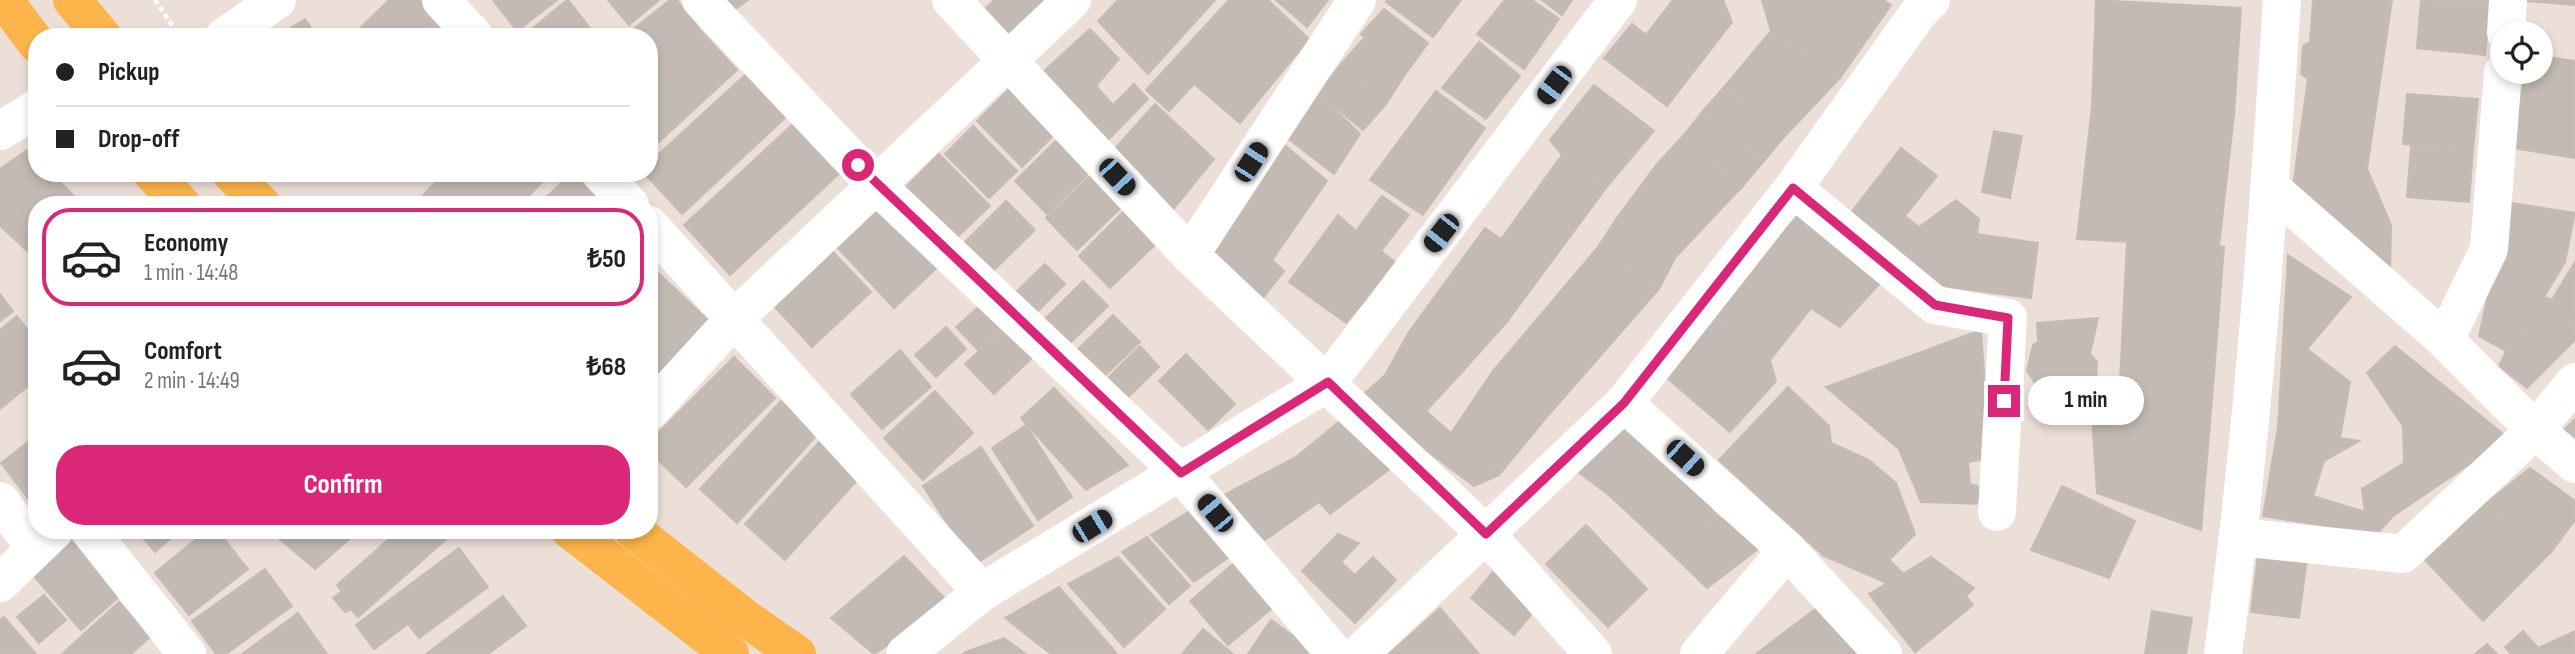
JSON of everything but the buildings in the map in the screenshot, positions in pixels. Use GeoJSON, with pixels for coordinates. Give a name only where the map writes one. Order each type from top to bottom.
{"type":"FeatureCollection","features":[{"type":"Feature","properties":{"kind":"main road"},"geometry":{"type":"LineString","coordinates":[[4,0],[28,32]]}},
{"type":"Feature","properties":{"kind":"main road"},"geometry":{"type":"LineString","coordinates":[[72,0],[95,28]]}},
{"type":"Feature","properties":{"kind":"main road"},"geometry":{"type":"LineString","coordinates":[[160,182],[174,196]]}},
{"type":"Feature","properties":{"kind":"main road"},"geometry":{"type":"LineString","coordinates":[[240,182],[253,196]]}},
{"type":"Feature","properties":{"kind":"main road"},"geometry":{"type":"LineString","coordinates":[[582,539],[730,654]]}},
{"type":"Feature","properties":{"kind":"main road"},"geometry":{"type":"LineString","coordinates":[[644,539],[745,618],[797,654]]}},
{"type":"Feature","properties":{"kind":"street"},"geometry":{"type":"LineString","coordinates":[[237,28],[277,0]]}},
{"type":"Feature","properties":{"kind":"street"},"geometry":{"type":"LineString","coordinates":[[441,0],[467,28]]}},
{"type":"Feature","properties":{"kind":"street"},"geometry":{"type":"LineString","coordinates":[[701,0],[875,184],[1181,473],[1335,654]]}},
{"type":"Feature","properties":{"kind":"street"},"geometry":{"type":"LineString","coordinates":[[951,0],[1190,255],[1328,382],[1486,534],[1593,654]]}},
{"type":"Feature","properties":{"kind":"street"},"geometry":{"type":"LineString","coordinates":[[658,402],[735,318],[1072,0]]}},
{"type":"Feature","properties":{"kind":"street"},"geometry":{"type":"LineString","coordinates":[[1190,255],[1357,0]]}},
{"type":"Feature","properties":{"kind":"street"},"geometry":{"type":"LineString","coordinates":[[905,654],[982,592],[1328,382],[1618,0]]}},
{"type":"Feature","properties":{"kind":"street"},"geometry":{"type":"LineString","coordinates":[[2223,654],[2239,537],[2270,187],[2282,0]]}},
{"type":"Feature","properties":{"kind":"street"},"geometry":{"type":"LineString","coordinates":[[2506,21],[2508,0]]}},
{"type":"Feature","properties":{"kind":"street"},"geometry":{"type":"LineString","coordinates":[[1359,654],[1624,403],[1793,188],[1917,4]]}},
{"type":"Feature","properties":{"kind":"street"},"geometry":{"type":"LineString","coordinates":[[2445,340],[2489,248],[2502,84]]}},
{"type":"Feature","properties":{"kind":"street"},"geometry":{"type":"LineString","coordinates":[[0,131],[28,113]]}},
{"type":"Feature","properties":{"kind":"street"},"geometry":{"type":"LineString","coordinates":[[609,182],[622,196]]}},
{"type":"Feature","properties":{"kind":"street"},"geometry":{"type":"LineString","coordinates":[[2270,187],[2445,340],[2535,430],[2575,464]]}},
{"type":"Feature","properties":{"kind":"street"},"geometry":{"type":"LineString","coordinates":[[1793,188],[1935,305],[2008,318],[1997,512]]}},
{"type":"Feature","properties":{"kind":"street"},"geometry":{"type":"LineString","coordinates":[[658,235],[982,592]]}},
{"type":"Feature","properties":{"kind":"street"},"geometry":{"type":"LineString","coordinates":[[2239,537],[2403,554],[2535,430],[2575,382]]}},
{"type":"Feature","properties":{"kind":"street"},"geometry":{"type":"LineString","coordinates":[[1624,403],[1787,550],[1884,654]]}},
{"type":"Feature","properties":{"kind":"street"},"geometry":{"type":"LineString","coordinates":[[0,501],[28,525]]}},
{"type":"Feature","properties":{"kind":"street"},"geometry":{"type":"LineString","coordinates":[[0,583],[45,539]]}},
{"type":"Feature","properties":{"kind":"street"},"geometry":{"type":"LineString","coordinates":[[96,539],[187,654]]}},
{"type":"Feature","properties":{"kind":"street"},"geometry":{"type":"LineString","coordinates":[[1699,654],[1787,550]]}},
{"type":"Feature","properties":{"kind":"path"},"geometry":{"type":"LineString","coordinates":[[155,0],[174,28]]}},
{"type":"Feature","properties":{"kind":"route"},"geometry":{"type":"LineString","coordinates":[[858,165],[1181,473],[1328,382],[1486,534],[1624,403],[1793,188],[1935,305],[2008,318],[2004,401]]}}]}
